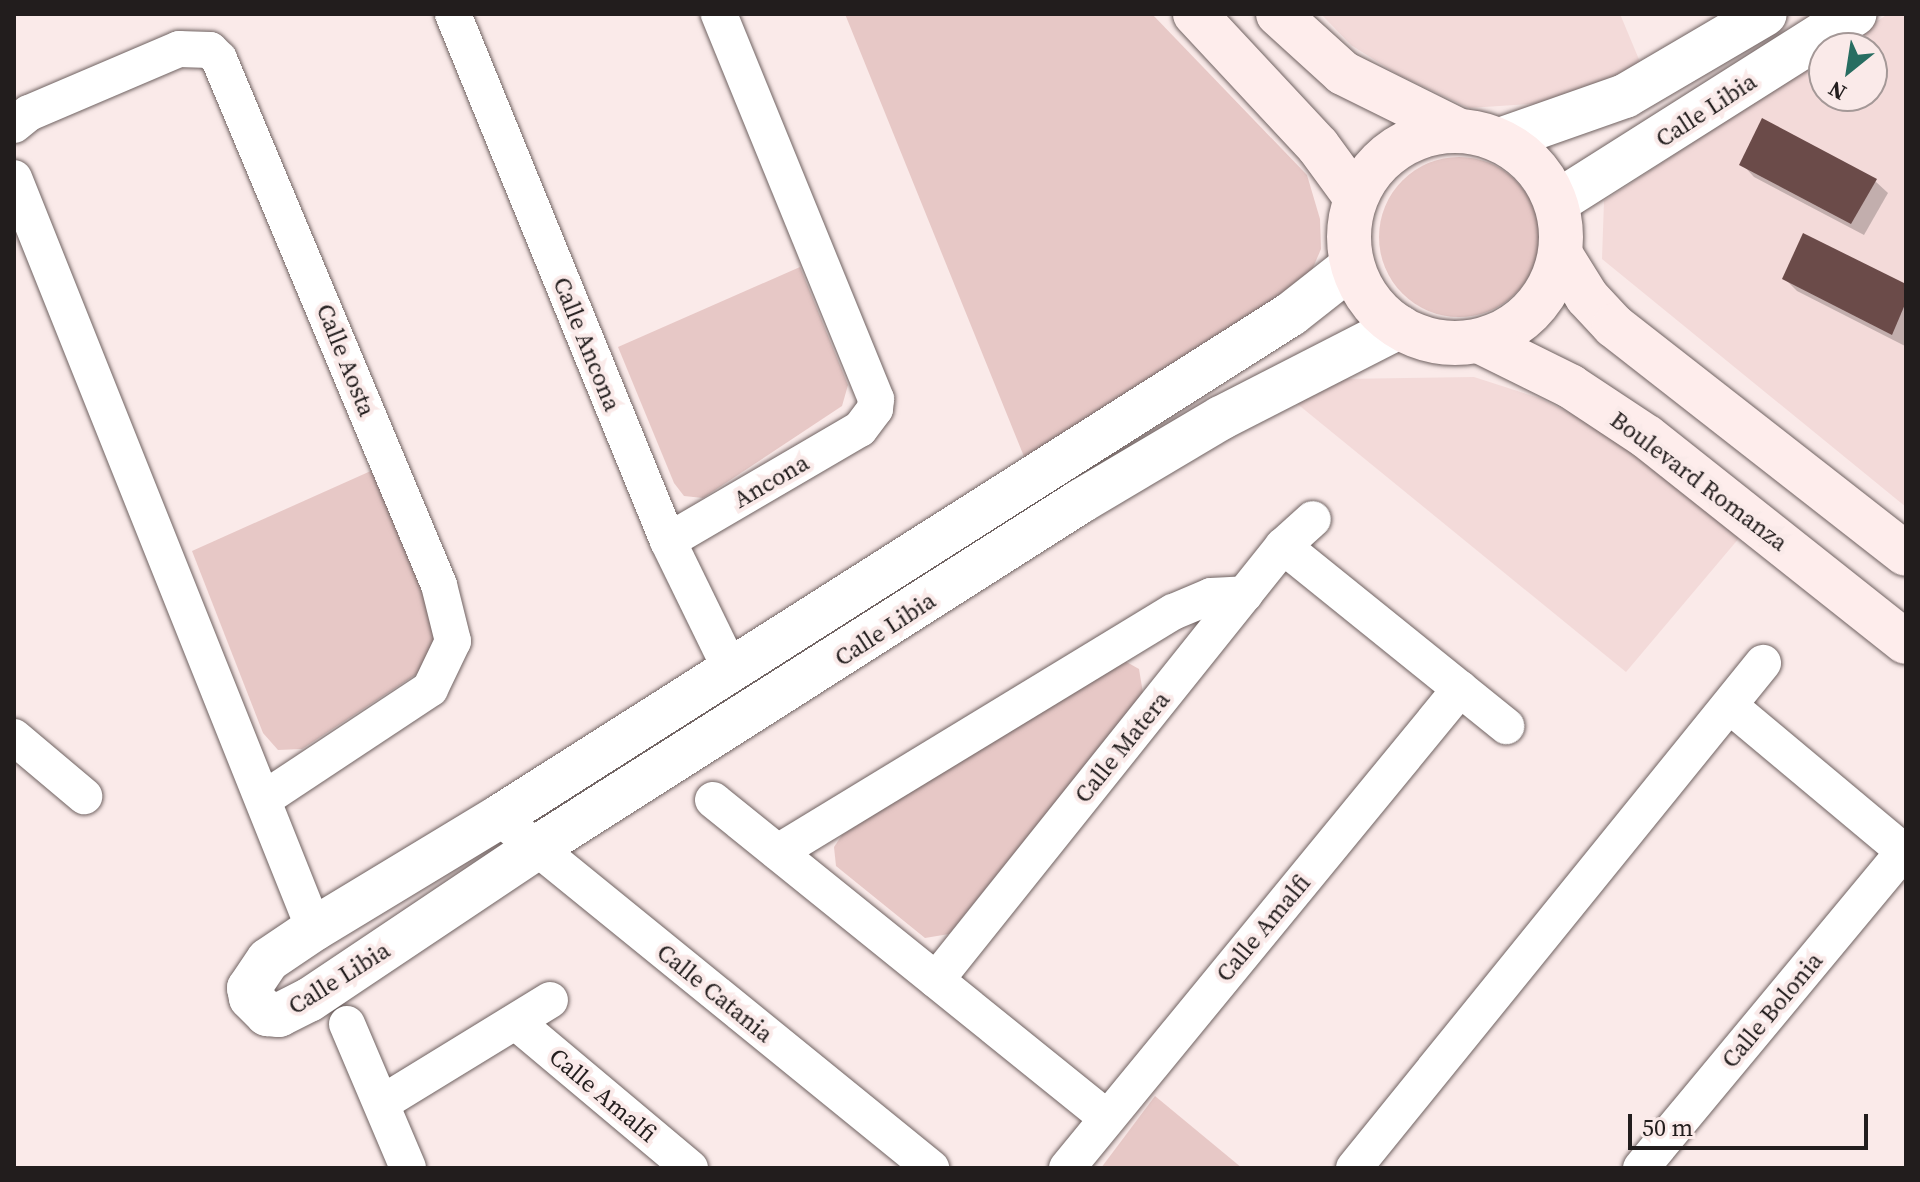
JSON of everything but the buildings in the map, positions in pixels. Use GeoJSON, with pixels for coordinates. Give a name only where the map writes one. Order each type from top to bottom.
{"type":"FeatureCollection","features":[{"type":"Feature","properties":{"kind":"main road"},"geometry":{"type":"LineString","coordinates":[[1195,14],[1318,146],[1356,198]]}},
{"type":"Feature","properties":{"kind":"main road"},"geometry":{"type":"LineString","coordinates":[[1278,14],[1343,73],[1458,130],[1500,140],[1524,155],[1557,202],[1561,255],[1551,285],[1533,311],[1509,330],[1479,341],[1451,344],[1399,327],[1378,311],[1352,266],[1348,231],[1356,198],[1372,169],[1396,148],[1425,134],[1458,130]]}},
{"type":"Feature","properties":{"kind":"main road"},"geometry":{"type":"LineString","coordinates":[[1561,255],[1587,297],[1614,326],[1906,554]]}},
{"type":"Feature","properties":{"kind":"main road","name":"Boulevard Romanza"},"geometry":{"type":"LineString","coordinates":[[1479,341],[1570,386],[1647,437],[1906,642]]}},
{"type":"Feature","properties":{"kind":"street","name":"Calle Ancona"},"geometry":{"type":"LineString","coordinates":[[453,14],[668,541],[731,670]]}},
{"type":"Feature","properties":{"kind":"street","name":"Ancona"},"geometry":{"type":"LineString","coordinates":[[668,541],[871,417],[876,399],[719,14]]}},
{"type":"Feature","properties":{"kind":"street","name":"Calle Libia"},"geometry":{"type":"LineString","coordinates":[[1500,140],[1625,96],[1765,14]]}},
{"type":"Feature","properties":{"kind":"street","name":"Calle Libia"},"geometry":{"type":"LineString","coordinates":[[1557,202],[1854,14]]}},
{"type":"Feature","properties":{"kind":"street","name":"Calle Aosta"},"geometry":{"type":"LineString","coordinates":[[14,125],[29,113],[179,49],[210,50],[238,98],[439,585],[453,641],[430,689],[264,799]]}},
{"type":"Feature","properties":{"kind":"street"},"geometry":{"type":"LineString","coordinates":[[14,178],[314,929]]}},
{"type":"Feature","properties":{"kind":"street","name":"Calle Libia"},"geometry":{"type":"LineString","coordinates":[[1352,266],[1291,314],[499,817],[314,929],[268,960],[255,977],[251,998],[267,1014],[279,1015],[309,1000],[536,848],[1081,501],[1221,418],[1399,327]]}},
{"type":"Feature","properties":{"kind":"street","name":"Calle Matera"},"geometry":{"type":"LineString","coordinates":[[936,980],[1283,546],[1313,519]]}},
{"type":"Feature","properties":{"kind":"street"},"geometry":{"type":"LineString","coordinates":[[1283,546],[1506,726]]}},
{"type":"Feature","properties":{"kind":"street"},"geometry":{"type":"LineString","coordinates":[[778,852],[1173,612],[1211,596],[1245,594]]}},
{"type":"Feature","properties":{"kind":"street"},"geometry":{"type":"LineString","coordinates":[[1354,1168],[1763,663]]}},
{"type":"Feature","properties":{"kind":"street","name":"Calle Amalfi"},"geometry":{"type":"LineString","coordinates":[[1067,1168],[1460,689]]}},
{"type":"Feature","properties":{"kind":"street"},"geometry":{"type":"LineString","coordinates":[[1730,706],[1905,852]]}},
{"type":"Feature","properties":{"kind":"street"},"geometry":{"type":"LineString","coordinates":[[14,737],[84,796]]}},
{"type":"Feature","properties":{"kind":"street"},"geometry":{"type":"LineString","coordinates":[[713,800],[1107,1118]]}},
{"type":"Feature","properties":{"kind":"street","name":"Calle Catania"},"geometry":{"type":"LineString","coordinates":[[499,817],[931,1168]]}},
{"type":"Feature","properties":{"kind":"street","name":"Calle Bolonia"},"geometry":{"type":"LineString","coordinates":[[1641,1168],[1905,852]]}},
{"type":"Feature","properties":{"kind":"street"},"geometry":{"type":"LineString","coordinates":[[382,1103],[550,1000]]}},
{"type":"Feature","properties":{"kind":"street","name":"Calle Amalfi"},"geometry":{"type":"LineString","coordinates":[[517,1023],[690,1168]]}},
{"type":"Feature","properties":{"kind":"street"},"geometry":{"type":"LineString","coordinates":[[347,1024],[408,1168]]}},
{"type":"Feature","properties":{"kind":"shaded area"},"geometry":{"type":"Polygon","coordinates":[[[845,14],[1152,14],[1307,175],[1320,219],[1321,249],[1309,277],[1029,469],[845,14]]]}},
{"type":"Feature","properties":{"kind":"shaded area"},"geometry":{"type":"Polygon","coordinates":[[[1321,14],[1620,14],[1643,69],[1546,103],[1469,108],[1397,74],[1351,45],[1321,14]]]}},
{"type":"Feature","properties":{"kind":"shaded area"},"geometry":{"type":"Polygon","coordinates":[[[1888,14],[1906,14],[1906,507],[1602,259],[1604,201],[1808,67],[1808,112],[1888,112],[1888,32],[1860,32],[1888,14]]]}},
{"type":"Feature","properties":{"kind":"shaded area"},"geometry":{"type":"Polygon","coordinates":[[[1459,157],[1490,163],[1515,181],[1533,206],[1539,237],[1533,268],[1515,293],[1490,311],[1459,317],[1428,311],[1403,293],[1385,268],[1379,237],[1385,206],[1403,181],[1428,163],[1459,157]]]}},
{"type":"Feature","properties":{"kind":"shaded area"},"geometry":{"type":"Polygon","coordinates":[[[800,267],[848,385],[842,406],[703,498],[684,496],[674,483],[618,347],[800,267]]]}},
{"type":"Feature","properties":{"kind":"shaded area"},"geometry":{"type":"Polygon","coordinates":[[[1474,377],[1539,398],[1598,427],[1740,537],[1626,672],[1295,402],[1339,379],[1474,377]]]}},
{"type":"Feature","properties":{"kind":"shaded area"},"geometry":{"type":"Polygon","coordinates":[[[373,470],[445,640],[438,660],[302,749],[278,750],[263,733],[192,551],[373,470]]]}},
{"type":"Feature","properties":{"kind":"shaded area"},"geometry":{"type":"Polygon","coordinates":[[[1123,660],[1139,669],[1143,693],[949,934],[925,938],[836,866],[834,847],[842,835],[1104,667],[1123,660]]]}},
{"type":"Feature","properties":{"kind":"shaded area"},"geometry":{"type":"Polygon","coordinates":[[[1155,1096],[1242,1168],[1101,1168],[1155,1096]]]}}]}
